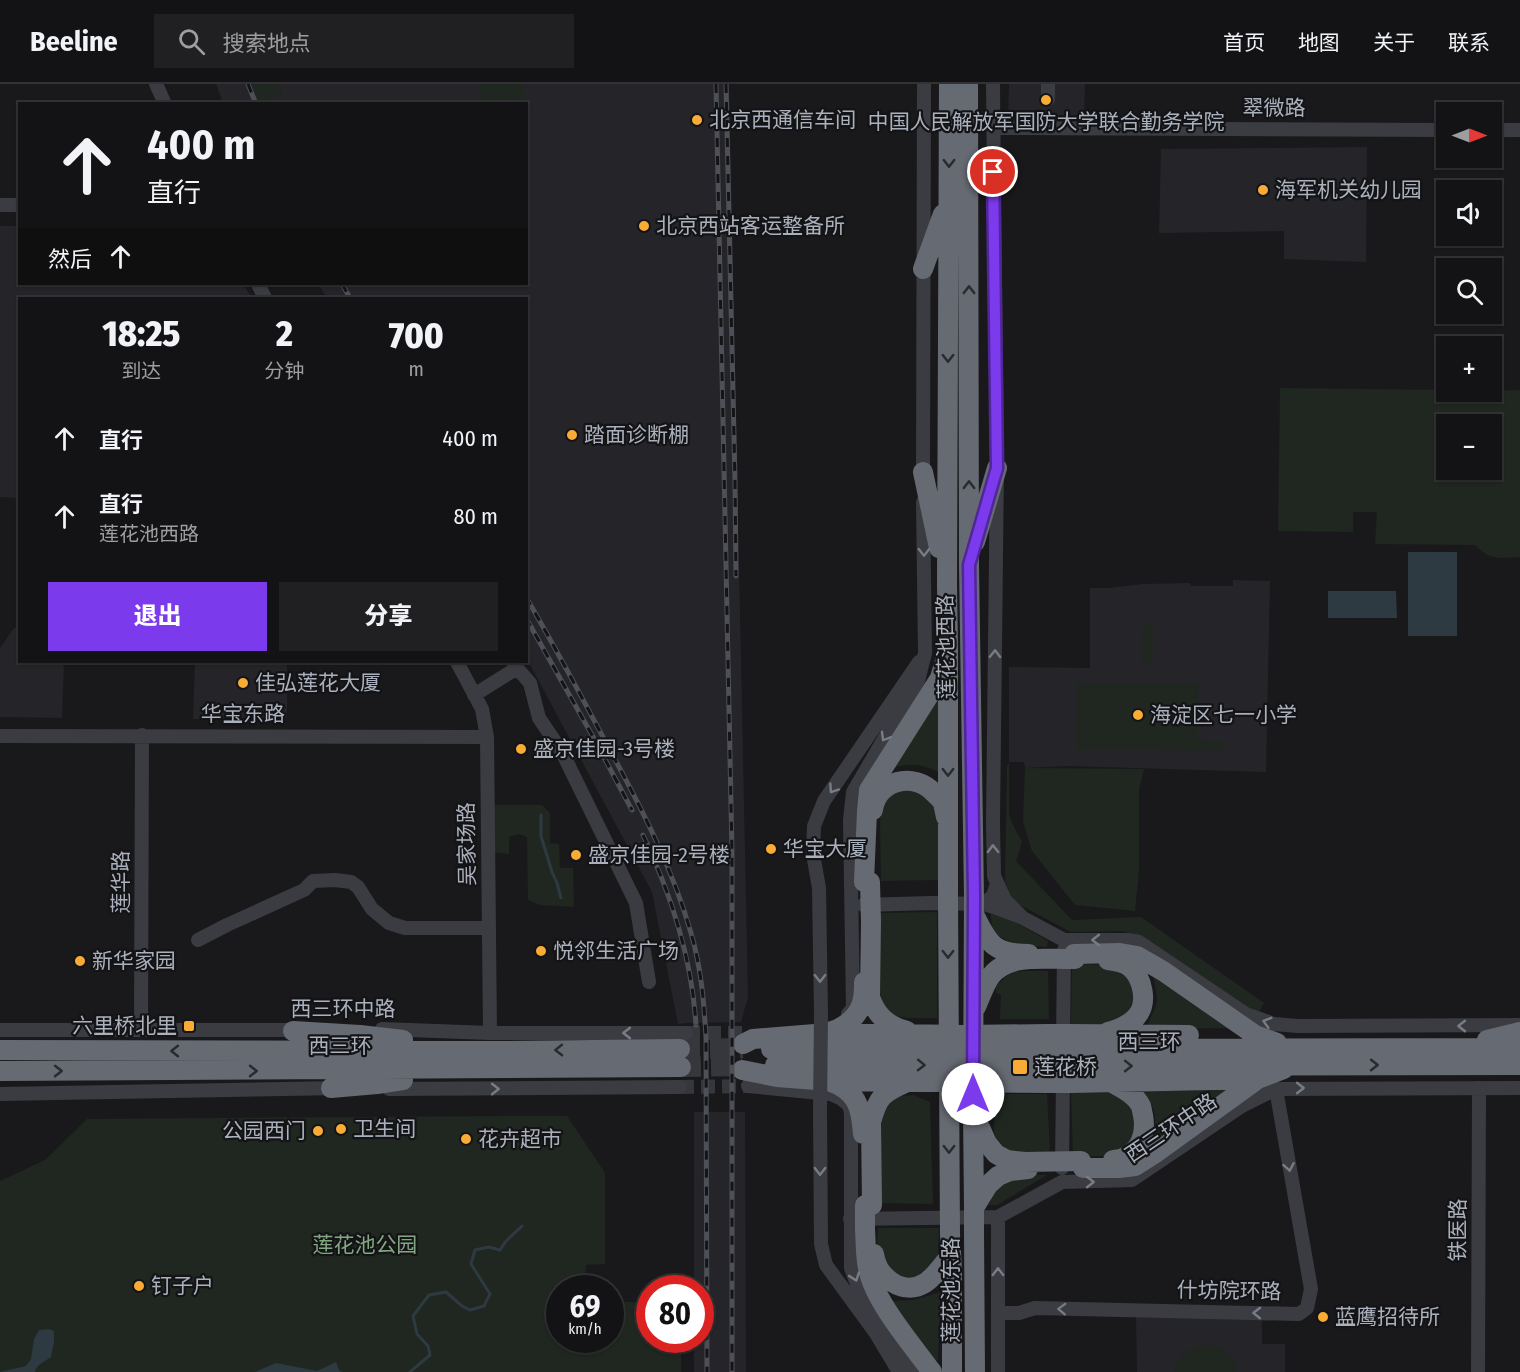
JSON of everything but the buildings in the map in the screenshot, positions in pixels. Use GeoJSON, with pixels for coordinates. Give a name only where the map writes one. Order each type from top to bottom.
{"type":"FeatureCollection","features":[{"type":"Feature","properties":{"kind":"highway","name":"莲花池西路"},"geometry":{"type":"LineString","coordinates":[[949,84],[947,585],[950,1234]]}},
{"type":"Feature","properties":{"kind":"highway","name":"莲花池西路"},"geometry":{"type":"LineString","coordinates":[[968,84],[969,565],[977,905],[973,1112],[974,1208]]}},
{"type":"Feature","properties":{"kind":"highway"},"geometry":{"type":"LineString","coordinates":[[924,269],[948,200]]}},
{"type":"Feature","properties":{"kind":"highway"},"geometry":{"type":"LineString","coordinates":[[969,565],[997,468]]}},
{"type":"Feature","properties":{"kind":"highway"},"geometry":{"type":"LineString","coordinates":[[923,472],[947,585]]}},
{"type":"Feature","properties":{"kind":"highway"},"geometry":{"type":"LineString","coordinates":[[948,650],[940,678],[869,790],[867,882],[870,997],[878,1014],[885,1022],[897,1028],[1048,1058]]}},
{"type":"Feature","properties":{"kind":"highway"},"geometry":{"type":"LineString","coordinates":[[867,882],[871,819],[876,799],[884,789],[898,781],[908,780],[928,786],[942,802],[948,829]]}},
{"type":"Feature","properties":{"kind":"highway"},"geometry":{"type":"LineString","coordinates":[[973,1112],[987,1143],[996,1154],[1007,1160],[1119,1168],[1136,1166],[1293,1056],[1255,1035],[1163,971],[1137,956],[1071,951],[1010,953],[993,946],[986,938],[977,905]]}},
{"type":"Feature","properties":{"kind":"highway"},"geometry":{"type":"LineString","coordinates":[[827,1033],[843,1027],[853,1019],[863,1000],[868,922]]}},
{"type":"Feature","properties":{"kind":"highway"},"geometry":{"type":"LineString","coordinates":[[744,1058],[777,1077],[829,1081],[908,1082],[1048,1058],[1069,1058],[1097,1035],[1123,1028],[1138,1015],[1143,997],[1140,981],[1131,968],[1120,961],[1071,951],[1020,960],[998,970],[990,978],[974,1012]]}},
{"type":"Feature","properties":{"kind":"highway"},"geometry":{"type":"LineString","coordinates":[[293,1031],[409,1041],[470,1042],[507,1060]]}},
{"type":"Feature","properties":{"kind":"highway"},"geometry":{"type":"LineString","coordinates":[[1449,1048],[1520,1032]]}},
{"type":"Feature","properties":{"kind":"highway"},"geometry":{"type":"LineString","coordinates":[[744,1058],[753,1039],[827,1033],[921,1034]]}},
{"type":"Feature","properties":{"kind":"highway"},"geometry":{"type":"LineString","coordinates":[[1097,1035],[1255,1035]]}},
{"type":"Feature","properties":{"kind":"highway","name":"西三环"},"geometry":{"type":"LineString","coordinates":[[1293,1056],[1449,1048],[1519,1061]]}},
{"type":"Feature","properties":{"kind":"highway","name":"西三环"},"geometry":{"type":"LineString","coordinates":[[0,1071],[507,1060],[682,1049]]}},
{"type":"Feature","properties":{"kind":"highway","name":"西三环"},"geometry":{"type":"LineString","coordinates":[[0,1050],[507,1060]]}},
{"type":"Feature","properties":{"kind":"highway"},"geometry":{"type":"LineString","coordinates":[[744,1058],[864,1050],[1069,1058],[1129,1092],[1141,1105],[1144,1125],[1140,1143],[1129,1157],[1082,1165],[1010,1171],[998,1176],[987,1185],[974,1208]]}},
{"type":"Feature","properties":{"kind":"highway","name":"西三环"},"geometry":{"type":"LineString","coordinates":[[1069,1058],[1293,1056],[1519,1061]]}},
{"type":"Feature","properties":{"kind":"highway"},"geometry":{"type":"LineString","coordinates":[[331,1088],[377,1084],[410,1078],[474,1078],[507,1060]]}},
{"type":"Feature","properties":{"kind":"highway"},"geometry":{"type":"LineString","coordinates":[[1111,1082],[1258,1079]]}},
{"type":"Feature","properties":{"kind":"highway"},"geometry":{"type":"LineString","coordinates":[[829,1081],[847,1090],[855,1098],[860,1108],[868,1205]]}},
{"type":"Feature","properties":{"kind":"highway"},"geometry":{"type":"LineString","coordinates":[[908,1082],[890,1090],[877,1102],[871,1122],[868,1205],[862,1226],[869,1272],[875,1287],[890,1315],[932,1372]]}},
{"type":"Feature","properties":{"kind":"highway","name":"莲花池东路"},"geometry":{"type":"LineString","coordinates":[[974,1208],[975,1372]]}},
{"type":"Feature","properties":{"kind":"highway"},"geometry":{"type":"LineString","coordinates":[[862,1226],[879,1270],[888,1280],[898,1286],[923,1285],[951,1256]]}},
{"type":"Feature","properties":{"kind":"highway","name":"莲花池东路"},"geometry":{"type":"LineString","coordinates":[[950,1234],[952,1372]]}},
{"type":"Feature","properties":{"kind":"street"},"geometry":{"type":"LineString","coordinates":[[156,84],[164,102]]}},
{"type":"Feature","properties":{"kind":"street","name":"莲花池西路"},"geometry":{"type":"LineString","coordinates":[[852,905],[850,819],[853,792],[918,681],[925,653],[924,84]]}},
{"type":"Feature","properties":{"kind":"street"},"geometry":{"type":"LineString","coordinates":[[993,84],[997,468],[993,824],[994,876],[1005,900],[1023,918],[1071,951],[1128,940],[1139,942],[1246,1014],[1274,1024],[1298,1026],[1520,1025]]}},
{"type":"Feature","properties":{"kind":"street"},"geometry":{"type":"LineString","coordinates":[[1048,84],[1048,99]]}},
{"type":"Feature","properties":{"kind":"street","name":"翠微路"},"geometry":{"type":"LineString","coordinates":[[993,128],[1436,130]]}},
{"type":"Feature","properties":{"kind":"street"},"geometry":{"type":"LineString","coordinates":[[1502,130],[1520,130]]}},
{"type":"Feature","properties":{"kind":"street"},"geometry":{"type":"LineString","coordinates":[[0,205],[18,205]]}},
{"type":"Feature","properties":{"kind":"street"},"geometry":{"type":"LineString","coordinates":[[913,1372],[826,1265],[821,1244],[819,888],[813,854],[814,826],[824,801],[925,653]]}},
{"type":"Feature","properties":{"kind":"street","name":"吴家场路"},"geometry":{"type":"LineString","coordinates":[[458,663],[482,709],[487,736],[490,1034]]}},
{"type":"Feature","properties":{"kind":"street"},"geometry":{"type":"LineString","coordinates":[[474,695],[515,665],[531,683],[539,718],[562,752],[636,903],[649,982]]}},
{"type":"Feature","properties":{"kind":"street","name":"莲华路"},"geometry":{"type":"LineString","coordinates":[[141,1030],[142,735]]}},
{"type":"Feature","properties":{"kind":"street","name":"华宝东路"},"geometry":{"type":"LineString","coordinates":[[0,736],[487,736]]}},
{"type":"Feature","properties":{"kind":"street"},"geometry":{"type":"LineString","coordinates":[[198,940],[304,890],[313,881],[319,880],[351,882],[358,887],[372,909],[389,923],[405,928],[489,928]]}},
{"type":"Feature","properties":{"kind":"street"},"geometry":{"type":"LineString","coordinates":[[977,905],[993,896],[997,883]]}},
{"type":"Feature","properties":{"kind":"street"},"geometry":{"type":"LineString","coordinates":[[744,1058],[844,1019],[853,1008],[852,905],[931,903],[977,905],[994,907],[1023,918]]}},
{"type":"Feature","properties":{"kind":"street"},"geometry":{"type":"LineString","coordinates":[[1062,1182],[1071,951]]}},
{"type":"Feature","properties":{"kind":"street","name":"西三环中路"},"geometry":{"type":"LineString","coordinates":[[0,1030],[293,1031],[335,1027],[490,1034],[682,1049]]}},
{"type":"Feature","properties":{"kind":"street"},"geometry":{"type":"LineString","coordinates":[[744,1058],[840,1098],[849,1105],[862,1226],[851,1268],[860,1292],[899,1372]]}},
{"type":"Feature","properties":{"kind":"street"},"geometry":{"type":"LineString","coordinates":[[0,1094],[331,1088],[680,1087]]}},
{"type":"Feature","properties":{"kind":"street","name":"铁医路"},"geometry":{"type":"LineString","coordinates":[[1478,1372],[1479,1088]]}},
{"type":"Feature","properties":{"kind":"street","name":"西三环中路"},"geometry":{"type":"LineString","coordinates":[[862,1226],[998,1217],[1062,1182],[1132,1180],[1242,1106],[1276,1089],[1520,1088]]}},
{"type":"Feature","properties":{"kind":"street","name":"什坊院环路"},"geometry":{"type":"LineString","coordinates":[[998,1313],[1019,1313],[1035,1308],[1299,1314],[1307,1308],[1311,1289],[1276,1089]]}},
{"type":"Feature","properties":{"kind":"street"},"geometry":{"type":"LineString","coordinates":[[998,1217],[998,1372]]}},
{"type":"Feature","properties":{"kind":"shaded area"},"geometry":{"type":"Polygon","coordinates":[[[216,84],[729,84],[748,997],[741,1022],[678,1024],[652,892],[528,661],[528,297],[326,297],[319,285],[528,285],[528,102],[223,102],[216,84]]]}},
{"type":"Feature","properties":{"kind":"shaded area","name":"中国人民解放军国防大学联合勤务学院"},"geometry":{"type":"Polygon","coordinates":[[[1009,84],[1085,84],[1084,117],[1008,119],[1009,84]]]}},
{"type":"Feature","properties":{"kind":"shaded area","name":"海军机关幼儿园"},"geometry":{"type":"Polygon","coordinates":[[[1367,147],[1366,262],[1284,259],[1284,231],[1159,233],[1161,149],[1367,147]]]}},
{"type":"Feature","properties":{"kind":"shaded area"},"geometry":{"type":"Polygon","coordinates":[[[0,226],[18,226],[18,285],[244,285],[251,297],[18,297],[18,498],[0,497],[0,226]]]}},
{"type":"Feature","properties":{"kind":"shaded area"},"geometry":{"type":"Polygon","coordinates":[[[1408,552],[1457,552],[1457,636],[1408,636],[1408,552]]]}},
{"type":"Feature","properties":{"kind":"shaded area","name":"海淀区七一小学"},"geometry":{"type":"Polygon","coordinates":[[[1233,580],[1270,581],[1266,772],[1067,766],[1025,768],[1024,762],[1009,762],[1009,667],[1090,668],[1090,588],[1190,583],[1191,586],[1233,586],[1233,580]]]}},
{"type":"Feature","properties":{"kind":"shaded area"},"geometry":{"type":"Polygon","coordinates":[[[1328,591],[1396,591],[1397,618],[1328,618],[1328,591]]]}},
{"type":"Feature","properties":{"kind":"shaded area"},"geometry":{"type":"Polygon","coordinates":[[[14,628],[18,628],[18,663],[64,663],[62,718],[0,717],[0,648],[14,628]]]}},
{"type":"Feature","properties":{"kind":"shaded area","name":"佳弘莲花大厦"},"geometry":{"type":"Polygon","coordinates":[[[195,663],[287,663],[287,718],[193,719],[195,663]]]}},
{"type":"Feature","properties":{"kind":"shaded area"},"geometry":{"type":"Polygon","coordinates":[[[694,1112],[745,1112],[746,1372],[694,1372],[694,1353],[714,1353],[714,1275],[694,1275],[694,1112]]]}},
{"type":"Feature","properties":{"kind":"shaded area"},"geometry":{"type":"Polygon","coordinates":[[[1136,1317],[1262,1320],[1262,1344],[1285,1344],[1285,1372],[1137,1372],[1136,1317]]]}},
{"type":"Feature","properties":{"kind":"shaded area"},"geometry":{"type":"Polygon","coordinates":[[[39,1330],[54,1331],[51,1357],[39,1365],[35,1372],[0,1372],[26,1366],[31,1359],[34,1339],[39,1330]]]}},
{"type":"Feature","properties":{"kind":"shaded area"},"geometry":{"type":"Polygon","coordinates":[[[336,1362],[342,1372],[255,1372],[276,1363],[317,1371],[336,1362]]]}},
{"type":"Feature","properties":{"kind":"green space"},"geometry":{"type":"Polygon","coordinates":[[[250,84],[279,84],[282,92],[275,102],[259,102],[250,84]]]}},
{"type":"Feature","properties":{"kind":"green space"},"geometry":{"type":"Polygon","coordinates":[[[480,84],[523,84],[523,102],[481,102],[480,84]]]}},
{"type":"Feature","properties":{"kind":"green space"},"geometry":{"type":"Polygon","coordinates":[[[1280,388],[1436,390],[1436,402],[1502,402],[1502,390],[1520,390],[1520,557],[1491,556],[1475,545],[1375,544],[1377,512],[1353,512],[1353,532],[1278,531],[1280,388]]]}},
{"type":"Feature","properties":{"kind":"green space"},"geometry":{"type":"Polygon","coordinates":[[[1146,624],[1153,625],[1153,665],[1145,665],[1141,662],[1142,633],[1146,624]]]}},
{"type":"Feature","properties":{"kind":"green space"},"geometry":{"type":"Polygon","coordinates":[[[1077,683],[1198,684],[1197,741],[1226,742],[1226,750],[1076,749],[1077,683]]]}},
{"type":"Feature","properties":{"kind":"green space"},"geometry":{"type":"Polygon","coordinates":[[[941,695],[942,774],[927,767],[914,765],[886,770],[941,695]]]}},
{"type":"Feature","properties":{"kind":"green space"},"geometry":{"type":"Polygon","coordinates":[[[1009,762],[1009,814],[1022,842],[1016,861],[1072,920],[1141,917],[1264,1003],[1259,1012],[1251,1012],[1133,934],[1123,931],[1071,932],[1016,903],[1005,881],[1007,767],[1009,762]]]}},
{"type":"Feature","properties":{"kind":"green space"},"geometry":{"type":"Polygon","coordinates":[[[1025,768],[1144,769],[1139,790],[1139,871],[1135,911],[1075,905],[1032,851],[1023,822],[1025,768]]]}},
{"type":"Feature","properties":{"kind":"green space"},"geometry":{"type":"Polygon","coordinates":[[[914,785],[941,812],[939,880],[881,881],[881,807],[893,793],[914,785]]]}},
{"type":"Feature","properties":{"kind":"green space"},"geometry":{"type":"Polygon","coordinates":[[[488,805],[542,805],[550,813],[550,843],[559,844],[560,868],[573,868],[574,907],[540,905],[528,900],[527,837],[519,834],[509,837],[509,854],[488,852],[488,805]]]}},
{"type":"Feature","properties":{"kind":"green space"},"geometry":{"type":"Polygon","coordinates":[[[990,910],[1048,941],[1047,947],[1016,945],[993,933],[990,910]]]}},
{"type":"Feature","properties":{"kind":"green space"},"geometry":{"type":"Polygon","coordinates":[[[937,912],[937,1018],[896,1016],[888,1011],[882,1002],[879,988],[879,913],[937,912]]]}},
{"type":"Feature","properties":{"kind":"green space"},"geometry":{"type":"Polygon","coordinates":[[[1072,964],[1117,965],[1135,984],[1137,1007],[1113,1026],[1071,1024],[1072,964]]]}},
{"type":"Feature","properties":{"kind":"green space"},"geometry":{"type":"Polygon","coordinates":[[[1048,971],[1049,1019],[1000,1019],[1001,995],[996,993],[996,986],[1011,972],[1048,971]]]}},
{"type":"Feature","properties":{"kind":"green space"},"geometry":{"type":"Polygon","coordinates":[[[1153,973],[1234,1028],[1147,1029],[1157,998],[1153,973]]]}},
{"type":"Feature","properties":{"kind":"green space"},"geometry":{"type":"Polygon","coordinates":[[[1235,1087],[1151,1147],[1155,1131],[1155,1116],[1150,1102],[1140,1089],[1235,1087]]]}},
{"type":"Feature","properties":{"kind":"green space"},"geometry":{"type":"Polygon","coordinates":[[[1071,1091],[1111,1091],[1132,1105],[1139,1129],[1119,1156],[1073,1156],[1071,1091]]]}},
{"type":"Feature","properties":{"kind":"green space"},"geometry":{"type":"Polygon","coordinates":[[[995,1094],[1047,1094],[1050,1153],[1017,1153],[1007,1150],[996,1138],[994,1132],[995,1094]]]}},
{"type":"Feature","properties":{"kind":"green space"},"geometry":{"type":"Polygon","coordinates":[[[913,1095],[930,1102],[933,1204],[878,1203],[877,1118],[893,1098],[913,1095]]]}},
{"type":"Feature","properties":{"kind":"green space","name":"莲花池公园"},"geometry":{"type":"Polygon","coordinates":[[[567,1116],[605,1173],[605,1264],[586,1265],[585,1275],[546,1275],[546,1353],[624,1353],[624,1302],[636,1302],[636,1353],[681,1353],[681,1372],[0,1372],[0,1181],[45,1160],[87,1119],[567,1116]]]}},
{"type":"Feature","properties":{"kind":"green space"},"geometry":{"type":"Polygon","coordinates":[[[1013,1175],[1047,1175],[997,1205],[989,1205],[995,1189],[1013,1175]]]}},
{"type":"Feature","properties":{"kind":"green space"},"geometry":{"type":"Polygon","coordinates":[[[878,1228],[939,1228],[938,1261],[917,1280],[894,1279],[877,1246],[878,1228]]]}},
{"type":"Feature","properties":{"kind":"green space"},"geometry":{"type":"Polygon","coordinates":[[[941,1292],[938,1360],[930,1360],[892,1301],[913,1300],[941,1292]]]}},
{"type":"Feature","properties":{"kind":"green space"},"geometry":{"type":"Polygon","coordinates":[[[1201,1345],[1225,1351],[1233,1360],[1237,1372],[1175,1372],[1180,1357],[1201,1345]]]}},
{"type":"Feature","properties":{"kind":"waterway"},"geometry":{"type":"LineString","coordinates":[[541,815],[541,836],[561,898]]}},
{"type":"Feature","properties":{"kind":"waterway"},"geometry":{"type":"LineString","coordinates":[[410,1372],[430,1355],[428,1346],[417,1334],[413,1316],[429,1295],[446,1292],[470,1310],[484,1306],[490,1294],[471,1264],[475,1250],[489,1247],[500,1250],[522,1226]]}},
{"type":"Feature","properties":{"kind":"tunnel"},"geometry":{"type":"LineString","coordinates":[[686,1033],[747,1033]]}},
{"type":"Feature","properties":{"kind":"tunnel"},"geometry":{"type":"LineString","coordinates":[[680,1049],[743,1048]]}},
{"type":"Feature","properties":{"kind":"tunnel"},"geometry":{"type":"LineString","coordinates":[[681,1067],[742,1066]]}},
{"type":"Feature","properties":{"kind":"tunnel"},"geometry":{"type":"LineString","coordinates":[[680,1087],[748,1086]]}},
{"type":"Feature","properties":{"kind":"railway"},"geometry":{"type":"LineString","coordinates":[[248,84],[255,102]]}},
{"type":"Feature","properties":{"kind":"railway"},"geometry":{"type":"LineString","coordinates":[[716,84],[732,853],[732,1372]]}},
{"type":"Feature","properties":{"kind":"railway"},"geometry":{"type":"LineString","coordinates":[[726,84],[736,576]]}},
{"type":"Feature","properties":{"kind":"railway"},"geometry":{"type":"LineString","coordinates":[[343,285],[349,297]]}},
{"type":"Feature","properties":{"kind":"railway"},"geometry":{"type":"LineString","coordinates":[[528,601],[646,819],[675,886],[694,946],[702,985],[706,1037],[707,1372]]}},
{"type":"Feature","properties":{"kind":"railway"},"geometry":{"type":"LineString","coordinates":[[528,622],[632,810]]}},
{"type":"Feature","properties":{"kind":"railway"},"geometry":{"type":"LineString","coordinates":[[643,835],[663,880],[685,951],[696,1025]]}},
{"type":"Feature","properties":{"kind":"place","name":"中国人民解放军国防大学联合勤务学院"},"geometry":{"type":"Point","coordinates":[1046,100]}},
{"type":"Feature","properties":{"kind":"place","name":"北京西通信车间"},"geometry":{"type":"Point","coordinates":[697,120]}},
{"type":"Feature","properties":{"kind":"place","name":"海军机关幼儿园"},"geometry":{"type":"Point","coordinates":[1263,190]}},
{"type":"Feature","properties":{"kind":"place","name":"北京西站客运整备所"},"geometry":{"type":"Point","coordinates":[644,226]}},
{"type":"Feature","properties":{"kind":"place","name":"踏面诊断棚"},"geometry":{"type":"Point","coordinates":[572,435]}},
{"type":"Feature","properties":{"kind":"place","name":"佳弘莲花大厦"},"geometry":{"type":"Point","coordinates":[243,683]}},
{"type":"Feature","properties":{"kind":"place","name":"海淀区七一小学"},"geometry":{"type":"Point","coordinates":[1138,715]}},
{"type":"Feature","properties":{"kind":"place","name":"盛京佳园-3号楼"},"geometry":{"type":"Point","coordinates":[521,749]}},
{"type":"Feature","properties":{"kind":"place","name":"华宝大厦"},"geometry":{"type":"Point","coordinates":[771,849]}},
{"type":"Feature","properties":{"kind":"place","name":"盛京佳园-2号楼"},"geometry":{"type":"Point","coordinates":[576,855]}},
{"type":"Feature","properties":{"kind":"place","name":"悦邻生活广场"},"geometry":{"type":"Point","coordinates":[541,951]}},
{"type":"Feature","properties":{"kind":"place","name":"新华家园"},"geometry":{"type":"Point","coordinates":[80,961]}},
{"type":"Feature","properties":{"kind":"place","name":"六里桥北里"},"geometry":{"type":"Point","coordinates":[189,1026]}},
{"type":"Feature","properties":{"kind":"place","name":"莲花桥"},"geometry":{"type":"Point","coordinates":[1020,1067]}},
{"type":"Feature","properties":{"kind":"place","name":"卫生间"},"geometry":{"type":"Point","coordinates":[341,1129]}},
{"type":"Feature","properties":{"kind":"place","name":"公园西门"},"geometry":{"type":"Point","coordinates":[318,1131]}},
{"type":"Feature","properties":{"kind":"place","name":"花卉超市"},"geometry":{"type":"Point","coordinates":[466,1139]}},
{"type":"Feature","properties":{"kind":"place","name":"钉子户"},"geometry":{"type":"Point","coordinates":[139,1286]}},
{"type":"Feature","properties":{"kind":"place","name":"蓝鹰招待所"},"geometry":{"type":"Point","coordinates":[1323,1317]}},
{"type":"Feature","properties":{"kind":"route"},"geometry":{"type":"LineString","coordinates":[[973,1094],[974,897],[969,565],[997,468],[993,172]]}}]}
